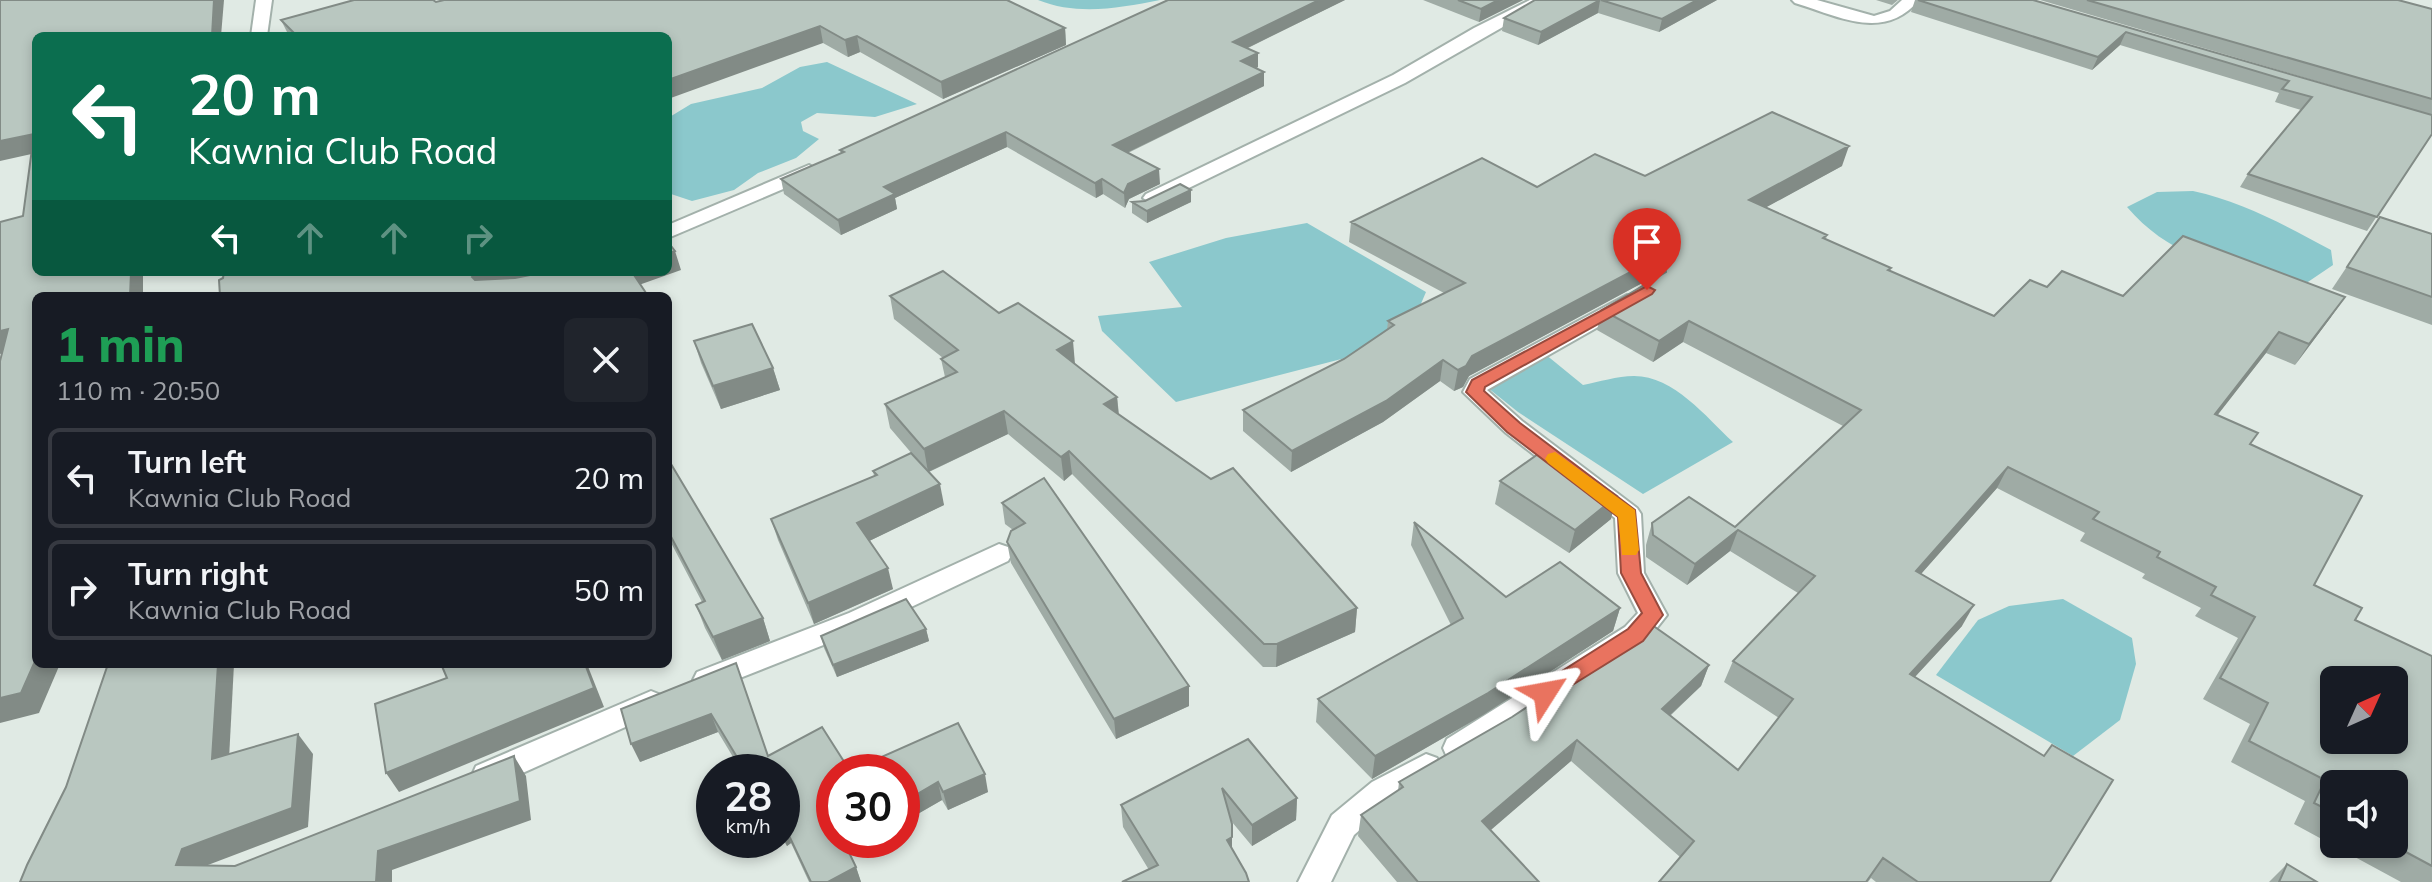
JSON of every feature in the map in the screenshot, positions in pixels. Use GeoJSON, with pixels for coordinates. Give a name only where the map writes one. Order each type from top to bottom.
{"type":"FeatureCollection","features":[{"type":"Feature","properties":{"kind":"street"},"geometry":{"type":"LineString","coordinates":[[260,32],[264,0]]}},
{"type":"Feature","properties":{"kind":"street"},"geometry":{"type":"LineString","coordinates":[[1137,206],[1399,79],[1480,31],[1542,0]]}},
{"type":"Feature","properties":{"kind":"street"},"geometry":{"type":"LineString","coordinates":[[1800,0],[1874,21],[1888,19],[1911,0]]}},
{"type":"Feature","properties":{"kind":"street"},"geometry":{"type":"LineString","coordinates":[[672,230],[819,167]]}},
{"type":"Feature","properties":{"kind":"street"},"geometry":{"type":"LineString","coordinates":[[1314,882],[1343,825],[1383,791],[1495,727],[1635,635],[1653,615],[1631,573],[1628,514],[1514,427],[1475,392],[1478,384],[1647,290]]}},
{"type":"Feature","properties":{"kind":"street"},"geometry":{"type":"LineString","coordinates":[[467,783],[638,708],[859,620],[999,554]]}},
{"type":"Feature","properties":{"kind":"water"},"geometry":{"type":"Polygon","coordinates":[[[1038,0],[1160,0],[1114,8],[1083,9],[1038,0]]]}},
{"type":"Feature","properties":{"kind":"water"},"geometry":{"type":"Polygon","coordinates":[[[827,62],[917,104],[875,117],[817,113],[801,122],[803,131],[819,139],[796,158],[758,173],[734,190],[692,201],[672,194],[672,116],[691,104],[762,88],[800,67],[827,62]]]}},
{"type":"Feature","properties":{"kind":"water"},"geometry":{"type":"Polygon","coordinates":[[[2193,191],[2247,208],[2298,232],[2331,250],[2333,265],[2299,288],[2228,269],[2184,252],[2164,240],[2127,207],[2157,192],[2193,191]]]}},
{"type":"Feature","properties":{"kind":"water"},"geometry":{"type":"Polygon","coordinates":[[[1307,223],[1426,292],[1420,306],[1353,356],[1176,402],[1102,331],[1098,316],[1182,307],[1149,262],[1226,238],[1307,223]]]}},
{"type":"Feature","properties":{"kind":"water"},"geometry":{"type":"Polygon","coordinates":[[[1545,354],[1583,385],[1634,376],[1663,383],[1700,410],[1733,442],[1643,494],[1518,412],[1483,384],[1545,354]]]}},
{"type":"Feature","properties":{"kind":"water"},"geometry":{"type":"Polygon","coordinates":[[[2063,599],[2132,638],[2136,664],[2120,720],[2073,756],[1936,675],[1978,620],[2009,606],[2063,599]]]}},
{"type":"Feature","properties":{"kind":"building"},"geometry":{"type":"Polygon","coordinates":[[[0,0],[214,0],[212,32],[32,32],[32,134],[0,141],[0,0]]]}},
{"type":"Feature","properties":{"kind":"building"},"geometry":{"type":"Polygon","coordinates":[[[354,0],[1007,0],[1065,28],[941,82],[857,36],[845,40],[820,26],[672,79],[672,32],[293,32],[281,20],[354,0]]]}},
{"type":"Feature","properties":{"kind":"building"},"geometry":{"type":"Polygon","coordinates":[[[1168,0],[1319,0],[1233,42],[1258,53],[1241,61],[1264,72],[1113,145],[1159,169],[1128,184],[1124,193],[1102,179],[1095,183],[1006,132],[884,187],[895,194],[838,220],[781,179],[844,152],[840,150],[1168,0]]]}},
{"type":"Feature","properties":{"kind":"building"},"geometry":{"type":"Polygon","coordinates":[[[1458,0],[1498,0],[1481,9],[1458,0]]]}},
{"type":"Feature","properties":{"kind":"building"},"geometry":{"type":"Polygon","coordinates":[[[1535,0],[1600,0],[1541,32],[1504,18],[1535,0]]]}},
{"type":"Feature","properties":{"kind":"building"},"geometry":{"type":"Polygon","coordinates":[[[1601,0],[1697,0],[1662,19],[1601,0]]]}},
{"type":"Feature","properties":{"kind":"building"},"geometry":{"type":"Polygon","coordinates":[[[1918,0],[2033,0],[2432,115],[2432,134],[2377,217],[2248,174],[2312,97],[2282,89],[2289,81],[2126,32],[2098,57],[1918,0]]]}},
{"type":"Feature","properties":{"kind":"building"},"geometry":{"type":"Polygon","coordinates":[[[2087,0],[2398,0],[2432,9],[2432,99],[2087,0]]]}},
{"type":"Feature","properties":{"kind":"building"},"geometry":{"type":"Polygon","coordinates":[[[1772,112],[1849,146],[1749,200],[1827,235],[1823,238],[1891,268],[1888,270],[1994,316],[2030,280],[2047,287],[2062,271],[2123,296],[2183,236],[2345,297],[2309,344],[2279,332],[2215,414],[2258,433],[2250,444],[2362,496],[2314,585],[2362,608],[2355,620],[2432,656],[2432,866],[2408,853],[2408,770],[2320,770],[2320,777],[2249,741],[2268,703],[2220,678],[2255,617],[2211,595],[2216,587],[2157,557],[2160,552],[2093,519],[2099,512],[2008,467],[1916,571],[1974,605],[1910,674],[2044,756],[2052,745],[2113,780],[2050,882],[1918,882],[1883,858],[1866,882],[1659,882],[1694,841],[1577,740],[1482,821],[1539,882],[1418,882],[1361,815],[1403,787],[1399,782],[1512,717],[1652,625],[1709,665],[1662,709],[1738,770],[1793,699],[1733,661],[1815,576],[1738,530],[1695,564],[1653,535],[1652,523],[1689,497],[1735,527],[1861,410],[1689,321],[1659,341],[1602,310],[1666,272],[1665,267],[1651,261],[1472,356],[1466,366],[1458,370],[1443,360],[1386,401],[1292,451],[1243,410],[1344,359],[1394,325],[1388,321],[1465,283],[1351,222],[1482,158],[1537,187],[1595,154],[1645,176],[1772,112]]]}},
{"type":"Feature","properties":{"kind":"building"},"geometry":{"type":"Polygon","coordinates":[[[32,149],[32,276],[131,276],[130,292],[32,292],[32,668],[21,693],[0,698],[0,361],[8,329],[0,331],[0,222],[23,216],[32,149]]]}},
{"type":"Feature","properties":{"kind":"building"},"geometry":{"type":"Polygon","coordinates":[[[1180,184],[1191,190],[1147,211],[1132,202],[1145,201],[1180,184]]]}},
{"type":"Feature","properties":{"kind":"building"},"geometry":{"type":"Polygon","coordinates":[[[2380,217],[2432,234],[2432,297],[2347,267],[2380,217]]]}},
{"type":"Feature","properties":{"kind":"building"},"geometry":{"type":"Polygon","coordinates":[[[943,271],[999,313],[1018,303],[1073,341],[1057,350],[1117,397],[1104,404],[1211,479],[1233,468],[1357,608],[1277,644],[1264,644],[1069,451],[1061,457],[1004,411],[924,449],[885,404],[957,372],[941,359],[958,350],[890,296],[943,271]]]}},
{"type":"Feature","properties":{"kind":"building"},"geometry":{"type":"Polygon","coordinates":[[[473,276],[475,280],[525,276],[635,276],[645,292],[220,292],[219,280],[473,276]]]}},
{"type":"Feature","properties":{"kind":"building"},"geometry":{"type":"Polygon","coordinates":[[[752,324],[773,368],[713,386],[694,341],[752,324]]]}},
{"type":"Feature","properties":{"kind":"building"},"geometry":{"type":"Polygon","coordinates":[[[1548,447],[1617,496],[1575,530],[1500,481],[1548,447]]]}},
{"type":"Feature","properties":{"kind":"building"},"geometry":{"type":"Polygon","coordinates":[[[911,453],[940,484],[857,523],[888,568],[808,603],[771,519],[877,475],[873,471],[911,453]]]}},
{"type":"Feature","properties":{"kind":"building"},"geometry":{"type":"Polygon","coordinates":[[[672,466],[763,618],[713,637],[696,605],[705,601],[672,539],[672,466]]]}},
{"type":"Feature","properties":{"kind":"building"},"geometry":{"type":"Polygon","coordinates":[[[1044,478],[1189,686],[1114,719],[1007,542],[1011,531],[1025,523],[1002,503],[1044,478]]]}},
{"type":"Feature","properties":{"kind":"building"},"geometry":{"type":"Polygon","coordinates":[[[1414,522],[1506,597],[1560,562],[1620,608],[1488,693],[1375,756],[1318,699],[1463,618],[1414,522]]]}},
{"type":"Feature","properties":{"kind":"building"},"geometry":{"type":"Polygon","coordinates":[[[906,599],[926,629],[833,665],[821,636],[906,599]]]}},
{"type":"Feature","properties":{"kind":"building"},"geometry":{"type":"Polygon","coordinates":[[[736,663],[767,754],[735,754],[711,714],[631,744],[621,709],[736,663]]]}},
{"type":"Feature","properties":{"kind":"building"},"geometry":{"type":"Polygon","coordinates":[[[107,668],[218,668],[212,759],[298,734],[292,808],[182,849],[176,865],[235,866],[514,756],[520,801],[378,851],[376,882],[20,882],[66,787],[107,668]]]}},
{"type":"Feature","properties":{"kind":"building"},"geometry":{"type":"Polygon","coordinates":[[[443,668],[586,668],[594,688],[386,773],[375,704],[447,678],[443,668]]]}},
{"type":"Feature","properties":{"kind":"building"},"geometry":{"type":"Polygon","coordinates":[[[958,723],[985,774],[943,792],[938,782],[920,792],[920,754],[888,754],[958,723]]]}},
{"type":"Feature","properties":{"kind":"building"},"geometry":{"type":"Polygon","coordinates":[[[822,727],[839,754],[816,754],[816,858],[852,858],[856,867],[828,882],[811,882],[800,858],[800,754],[772,754],[822,727]]]}},
{"type":"Feature","properties":{"kind":"building"},"geometry":{"type":"Polygon","coordinates":[[[1248,739],[1297,798],[1252,825],[1222,788],[1232,824],[1232,837],[1227,840],[1249,882],[1122,882],[1158,865],[1121,805],[1248,739]]]}},
{"type":"Feature","properties":{"kind":"building"},"geometry":{"type":"Polygon","coordinates":[[[2320,790],[2320,806],[2314,803],[2320,790]]]}},
{"type":"Feature","properties":{"kind":"building"},"geometry":{"type":"Polygon","coordinates":[[[2287,864],[2317,882],[2279,882],[2287,864]]]}},
{"type":"Feature","properties":{"kind":"slow traffic"},"geometry":{"type":"LineString","coordinates":[[1555,459],[1628,514],[1629,550]]}},
{"type":"Feature","properties":{"kind":"route"},"geometry":{"type":"LineString","coordinates":[[1545,693],[1635,635],[1653,615],[1631,573],[1628,514],[1514,427],[1475,392],[1478,384],[1647,290]]}}]}
